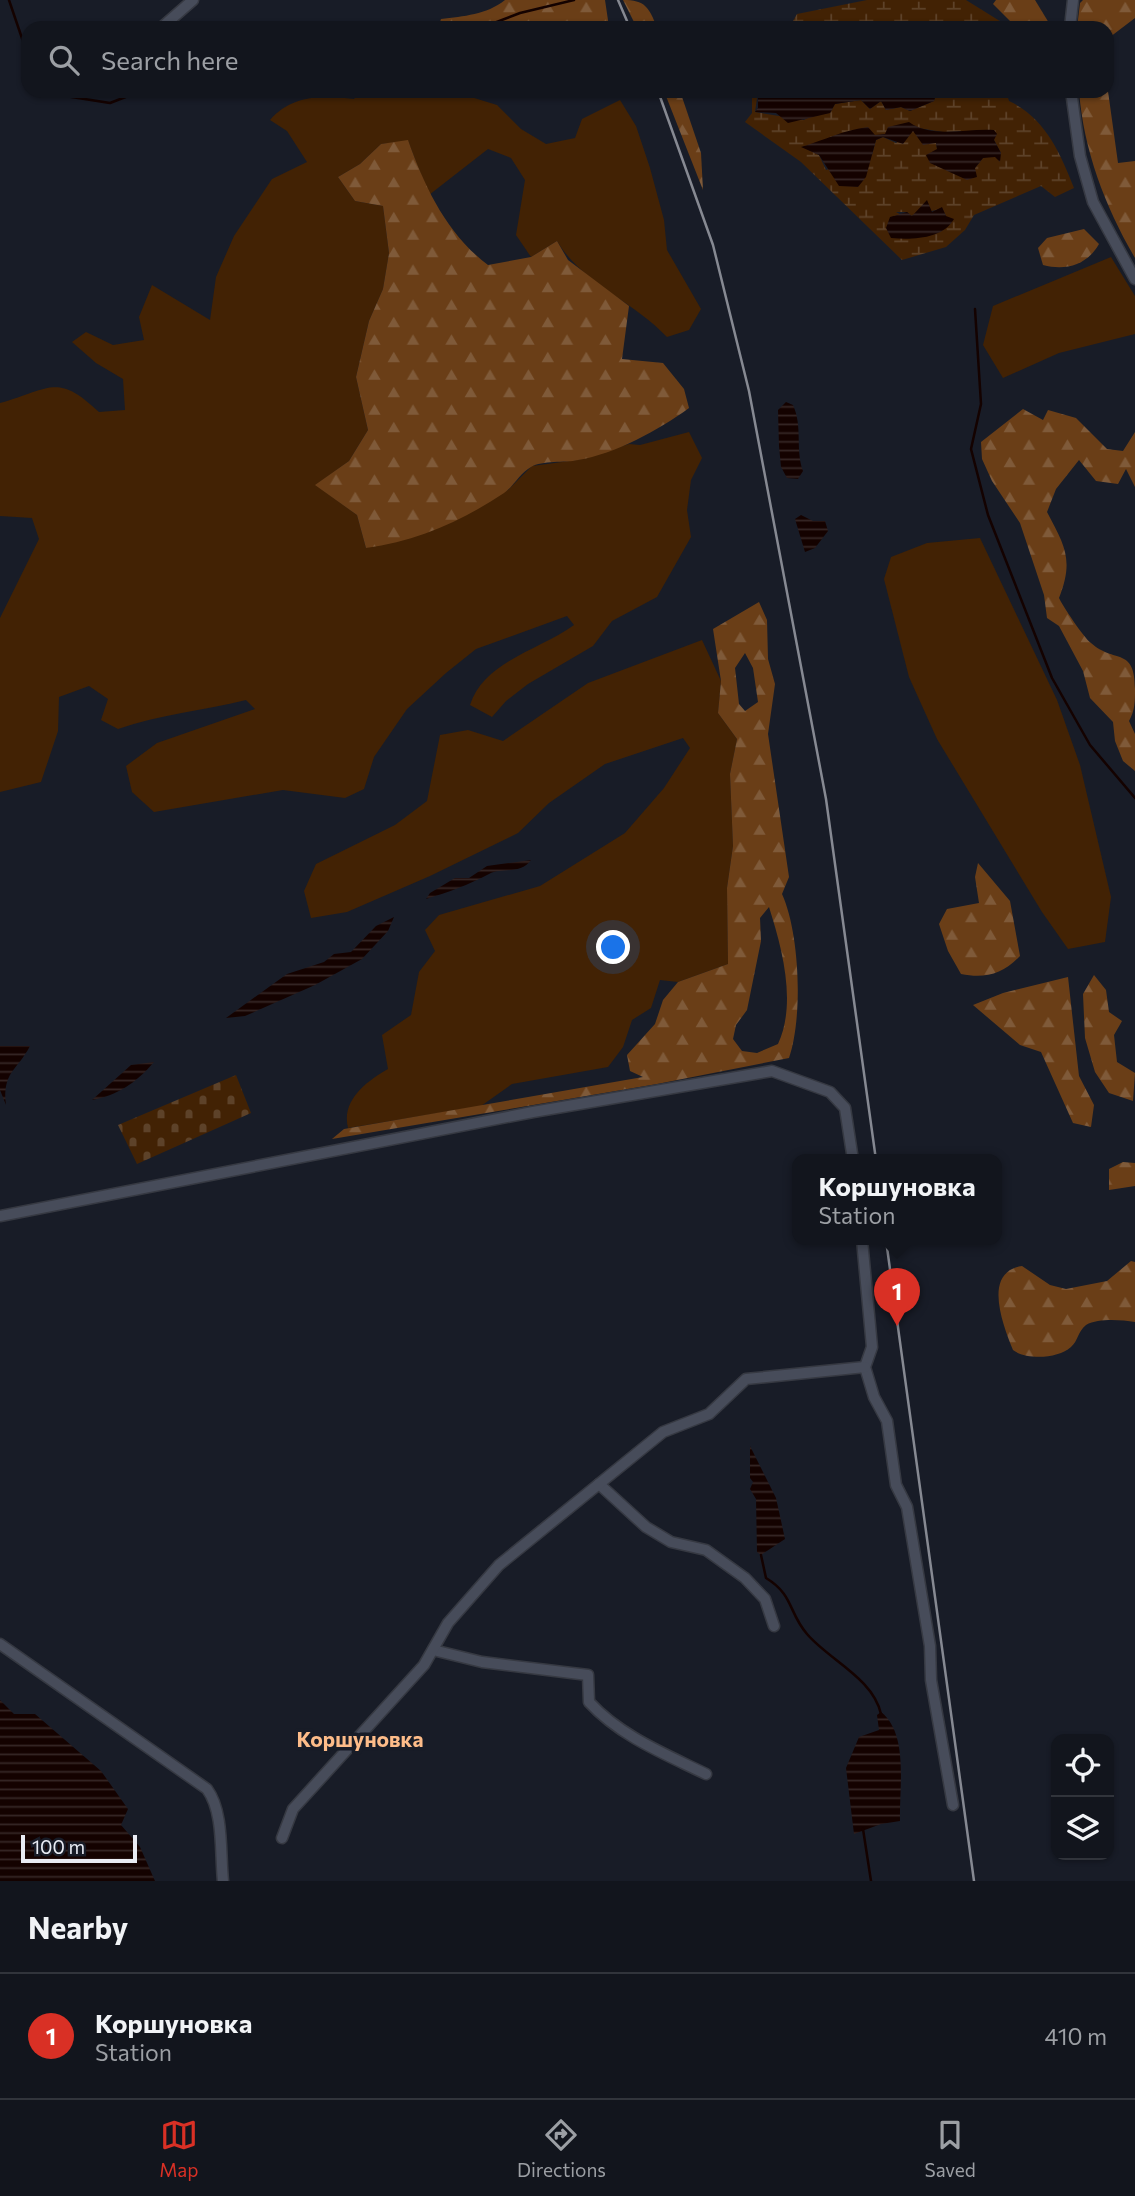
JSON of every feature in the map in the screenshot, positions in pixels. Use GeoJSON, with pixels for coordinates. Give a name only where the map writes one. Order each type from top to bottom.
{"type":"FeatureCollection","features":[{"type":"Feature","properties":{"kind":"street"},"geometry":{"type":"LineString","coordinates":[[169,21],[193,0]]}},
{"type":"Feature","properties":{"kind":"street"},"geometry":{"type":"LineString","coordinates":[[1071,21],[1073,0]]}},
{"type":"Feature","properties":{"kind":"street"},"geometry":{"type":"LineString","coordinates":[[1072,98],[1080,156],[1093,202],[1135,279]]}},
{"type":"Feature","properties":{"kind":"street"},"geometry":{"type":"LineString","coordinates":[[0,1216],[533,1112],[772,1071],[830,1092],[845,1108],[852,1154]]}},
{"type":"Feature","properties":{"kind":"street"},"geometry":{"type":"LineString","coordinates":[[862,1245],[872,1347],[864,1367],[874,1398],[887,1422],[896,1485],[907,1507],[930,1646],[930,1680],[953,1805]]}},
{"type":"Feature","properties":{"kind":"street"},"geometry":{"type":"LineString","coordinates":[[282,1838],[293,1809],[425,1665],[448,1623],[499,1565],[663,1432],[709,1414],[746,1379],[864,1367]]}},
{"type":"Feature","properties":{"kind":"street"},"geometry":{"type":"LineString","coordinates":[[599,1484],[646,1527],[671,1542],[706,1550],[745,1577],[765,1599],[774,1626]]}},
{"type":"Feature","properties":{"kind":"street"},"geometry":{"type":"LineString","coordinates":[[0,1644],[207,1789],[213,1797],[219,1819],[223,1881]]}},
{"type":"Feature","properties":{"kind":"street"},"geometry":{"type":"LineString","coordinates":[[433,1650],[482,1662],[589,1675],[589,1702],[600,1715],[645,1745],[706,1774]]}},
{"type":"Feature","properties":{"kind":"green space"},"geometry":{"type":"Polygon","coordinates":[[[505,0],[605,0],[608,21],[440,21],[482,12],[505,0]]]}},
{"type":"Feature","properties":{"kind":"green space"},"geometry":{"type":"Polygon","coordinates":[[[623,0],[641,3],[654,21],[634,21],[623,0]]]}},
{"type":"Feature","properties":{"kind":"green space"},"geometry":{"type":"Polygon","coordinates":[[[867,0],[966,0],[1000,21],[793,21],[797,14],[867,0]]]}},
{"type":"Feature","properties":{"kind":"green space"},"geometry":{"type":"Polygon","coordinates":[[[996,0],[1035,0],[1048,21],[1010,21],[993,4],[996,0]]]}},
{"type":"Feature","properties":{"kind":"green space"},"geometry":{"type":"Polygon","coordinates":[[[1083,0],[1135,0],[1135,18],[1114,34],[1114,21],[1078,21],[1080,3],[1083,0]]]}},
{"type":"Feature","properties":{"kind":"green space"},"geometry":{"type":"Polygon","coordinates":[[[314,98],[474,98],[497,105],[521,129],[546,144],[575,138],[582,119],[620,100],[636,126],[650,168],[664,220],[667,250],[701,309],[689,330],[667,337],[654,324],[580,269],[557,241],[531,257],[516,235],[525,180],[511,158],[488,149],[429,195],[408,141],[381,144],[360,164],[338,177],[355,201],[383,206],[389,253],[383,289],[369,321],[356,377],[368,430],[349,461],[316,485],[357,515],[366,548],[508,490],[532,466],[577,460],[629,444],[640,445],[689,432],[702,458],[691,480],[687,510],[691,537],[657,597],[612,621],[593,646],[528,684],[506,701],[492,717],[470,705],[487,677],[514,658],[574,625],[567,616],[476,649],[407,709],[374,757],[364,789],[345,798],[283,790],[154,812],[132,792],[126,766],[157,743],[255,709],[246,700],[118,729],[101,720],[108,699],[89,686],[59,697],[58,731],[41,782],[0,792],[0,618],[39,539],[32,518],[0,516],[0,403],[52,387],[73,392],[99,412],[125,410],[123,379],[96,363],[72,342],[86,332],[113,345],[144,340],[139,317],[152,285],[210,320],[216,277],[234,236],[272,179],[307,162],[287,131],[270,120],[298,101],[314,98]]]}},
{"type":"Feature","properties":{"kind":"green space"},"geometry":{"type":"Polygon","coordinates":[[[667,98],[682,98],[701,153],[703,190],[667,98]]]}},
{"type":"Feature","properties":{"kind":"green space"},"geometry":{"type":"Polygon","coordinates":[[[752,98],[757,98],[755,112],[804,120],[815,114],[830,113],[835,104],[861,100],[870,109],[881,101],[886,110],[901,107],[910,111],[934,101],[935,98],[1008,98],[1032,117],[1050,137],[1074,188],[1055,197],[1041,186],[974,215],[965,230],[946,247],[902,260],[801,162],[745,122],[752,113],[752,98]],[[918,128],[875,136],[869,132],[803,147],[819,155],[826,170],[872,155],[876,140],[883,137],[896,143],[913,130],[936,142],[937,149],[975,168],[983,158],[1001,153],[994,140],[994,130],[943,132],[918,128]],[[942,208],[911,216],[907,212],[896,212],[932,233],[942,231],[946,216],[942,208]]]}},
{"type":"Feature","properties":{"kind":"green space"},"geometry":{"type":"Polygon","coordinates":[[[1080,98],[1109,98],[1118,163],[1135,161],[1135,258],[1105,198],[1091,157],[1080,98]]]}},
{"type":"Feature","properties":{"kind":"green space"},"geometry":{"type":"Polygon","coordinates":[[[408,140],[439,209],[473,253],[488,265],[531,257],[557,241],[568,260],[629,306],[622,359],[663,363],[684,389],[689,408],[664,425],[621,447],[592,457],[541,463],[531,467],[504,493],[438,528],[385,545],[366,548],[357,515],[315,485],[349,461],[368,430],[356,377],[369,321],[383,289],[389,253],[383,206],[355,201],[338,177],[360,164],[381,144],[408,140]]]}},
{"type":"Feature","properties":{"kind":"green space"},"geometry":{"type":"Polygon","coordinates":[[[1084,229],[1099,244],[1088,257],[1068,267],[1043,265],[1038,248],[1047,238],[1084,229]]]}},
{"type":"Feature","properties":{"kind":"green space"},"geometry":{"type":"Polygon","coordinates":[[[1111,257],[1135,296],[1135,334],[1059,353],[1003,378],[983,345],[993,306],[1111,257]]]}},
{"type":"Feature","properties":{"kind":"green space"},"geometry":{"type":"Polygon","coordinates":[[[1023,409],[1043,420],[1048,410],[1076,418],[1107,449],[1123,451],[1135,432],[1135,487],[1126,469],[1118,484],[1096,481],[1079,460],[1056,489],[1047,512],[1063,544],[1067,563],[1059,598],[1061,602],[1091,643],[1127,661],[1131,667],[1135,698],[1129,721],[1135,734],[1135,771],[1123,761],[1115,741],[1113,722],[1090,698],[1083,671],[1059,626],[1047,618],[1044,595],[1020,523],[992,481],[982,459],[981,442],[1023,409]]]}},
{"type":"Feature","properties":{"kind":"green space"},"geometry":{"type":"Polygon","coordinates":[[[980,538],[1057,700],[1080,765],[1111,897],[1105,942],[1068,949],[1042,912],[937,739],[909,677],[884,579],[891,557],[927,543],[980,538]]]}},
{"type":"Feature","properties":{"kind":"green space"},"geometry":{"type":"Polygon","coordinates":[[[759,602],[767,620],[768,659],[775,684],[768,734],[789,877],[782,894],[793,931],[798,976],[796,1021],[789,1058],[657,1084],[332,1139],[344,1129],[643,1077],[630,1071],[627,1055],[655,1024],[663,1000],[678,982],[728,964],[727,888],[733,846],[730,774],[737,739],[718,713],[721,681],[713,629],[759,602]],[[745,653],[735,668],[739,704],[745,711],[758,702],[753,668],[745,653]],[[769,907],[760,918],[761,941],[747,1010],[736,1025],[733,1039],[742,1051],[757,1053],[778,1044],[784,1028],[786,975],[769,907]]]}},
{"type":"Feature","properties":{"kind":"green space"},"geometry":{"type":"Polygon","coordinates":[[[702,640],[721,681],[718,713],[737,739],[730,774],[733,846],[727,888],[728,964],[678,982],[660,980],[651,1008],[632,1020],[623,1047],[608,1067],[512,1084],[481,1106],[348,1128],[348,1109],[352,1100],[372,1079],[388,1069],[382,1035],[411,1015],[419,972],[435,951],[425,930],[439,915],[540,886],[625,833],[664,788],[690,748],[683,738],[605,764],[549,803],[518,833],[430,876],[347,912],[311,918],[304,891],[316,864],[395,825],[427,801],[440,735],[468,730],[503,741],[588,683],[702,640]]]}},
{"type":"Feature","properties":{"kind":"green space"},"geometry":{"type":"Polygon","coordinates":[[[978,863],[1010,901],[1020,956],[1000,971],[978,976],[961,974],[948,951],[939,924],[947,909],[979,903],[975,877],[978,863]]]}},
{"type":"Feature","properties":{"kind":"green space"},"geometry":{"type":"Polygon","coordinates":[[[1094,975],[1106,990],[1109,1012],[1122,1021],[1114,1035],[1117,1062],[1135,1073],[1133,1101],[1109,1093],[1095,1072],[1085,1038],[1083,994],[1094,975]]]}},
{"type":"Feature","properties":{"kind":"green space"},"geometry":{"type":"Polygon","coordinates":[[[1068,977],[1079,1076],[1094,1105],[1091,1127],[1073,1123],[1041,1052],[1020,1045],[973,1005],[1003,993],[1068,977]]]}},
{"type":"Feature","properties":{"kind":"green space"},"geometry":{"type":"Polygon","coordinates":[[[236,1075],[251,1113],[137,1164],[118,1125],[236,1075]]]}},
{"type":"Feature","properties":{"kind":"green space"},"geometry":{"type":"Polygon","coordinates":[[[1123,1162],[1135,1163],[1135,1186],[1109,1190],[1109,1169],[1123,1162]]]}},
{"type":"Feature","properties":{"kind":"green space"},"geometry":{"type":"Polygon","coordinates":[[[1131,1261],[1135,1262],[1135,1322],[1110,1320],[1086,1325],[1071,1347],[1050,1356],[1034,1357],[1013,1350],[999,1301],[1002,1278],[1010,1270],[1022,1266],[1050,1285],[1066,1289],[1107,1281],[1131,1261]]]}},
{"type":"Feature","properties":{"kind":"shaded area"},"geometry":{"type":"Polygon","coordinates":[[[758,98],[935,98],[934,101],[910,111],[901,107],[886,110],[881,101],[870,109],[861,100],[835,104],[830,113],[788,123],[776,113],[755,112],[758,98]]]}},
{"type":"Feature","properties":{"kind":"shaded area"},"geometry":{"type":"Polygon","coordinates":[[[909,122],[928,130],[994,130],[997,134],[994,140],[1001,153],[1000,162],[995,157],[983,158],[975,168],[977,177],[967,180],[930,163],[926,155],[937,149],[936,143],[923,145],[913,131],[903,144],[883,137],[876,140],[866,177],[858,187],[839,186],[819,155],[801,147],[859,128],[868,127],[875,135],[885,134],[888,127],[909,122]]]}},
{"type":"Feature","properties":{"kind":"shaded area"},"geometry":{"type":"Polygon","coordinates":[[[927,200],[932,212],[942,207],[946,216],[954,219],[949,226],[926,237],[891,238],[886,228],[890,217],[907,212],[912,216],[927,200]]]}},
{"type":"Feature","properties":{"kind":"shaded area"},"geometry":{"type":"Polygon","coordinates":[[[786,402],[793,405],[798,421],[799,454],[803,471],[798,479],[787,478],[781,467],[778,410],[786,402]]]}},
{"type":"Feature","properties":{"kind":"shaded area"},"geometry":{"type":"Polygon","coordinates":[[[801,515],[813,521],[825,521],[828,531],[815,548],[805,552],[795,519],[801,515]]]}},
{"type":"Feature","properties":{"kind":"shaded area"},"geometry":{"type":"Polygon","coordinates":[[[531,860],[522,868],[494,872],[426,899],[430,893],[455,878],[469,878],[487,866],[531,860]]]}},
{"type":"Feature","properties":{"kind":"shaded area"},"geometry":{"type":"Polygon","coordinates":[[[394,917],[388,931],[362,959],[315,985],[245,1016],[226,1018],[287,974],[324,962],[334,954],[351,952],[376,926],[394,917]]]}},
{"type":"Feature","properties":{"kind":"shaded area"},"geometry":{"type":"Polygon","coordinates":[[[0,1046],[30,1046],[8,1078],[6,1105],[0,1090],[0,1046]]]}},
{"type":"Feature","properties":{"kind":"shaded area"},"geometry":{"type":"Polygon","coordinates":[[[154,1062],[126,1087],[92,1100],[131,1065],[154,1062]]]}},
{"type":"Feature","properties":{"kind":"shaded area"},"geometry":{"type":"Polygon","coordinates":[[[750,1446],[776,1498],[785,1539],[761,1555],[757,1552],[756,1499],[750,1489],[753,1482],[750,1478],[750,1446]]]}},
{"type":"Feature","properties":{"kind":"shaded area"},"geometry":{"type":"Polygon","coordinates":[[[0,1700],[14,1714],[35,1714],[101,1771],[128,1809],[121,1825],[140,1847],[155,1881],[0,1881],[0,1700]]]}},
{"type":"Feature","properties":{"kind":"shaded area"},"geometry":{"type":"Polygon","coordinates":[[[881,1712],[890,1722],[899,1747],[900,1821],[881,1824],[854,1834],[846,1768],[859,1737],[879,1730],[877,1715],[881,1712]]]}},
{"type":"Feature","properties":{"kind":"waterway"},"geometry":{"type":"LineString","coordinates":[[9,0],[21,35]]}},
{"type":"Feature","properties":{"kind":"waterway"},"geometry":{"type":"LineString","coordinates":[[499,21],[574,0]]}},
{"type":"Feature","properties":{"kind":"waterway"},"geometry":{"type":"LineString","coordinates":[[78,98],[110,103],[123,98]]}},
{"type":"Feature","properties":{"kind":"waterway"},"geometry":{"type":"LineString","coordinates":[[975,309],[981,404],[971,449],[988,515],[1052,678],[1090,745],[1135,798]]}},
{"type":"Feature","properties":{"kind":"waterway"},"geometry":{"type":"LineString","coordinates":[[761,1555],[766,1578],[782,1591],[807,1634],[860,1680],[876,1701],[881,1714]]}},
{"type":"Feature","properties":{"kind":"waterway"},"geometry":{"type":"LineString","coordinates":[[863,1829],[871,1881]]}},
{"type":"Feature","properties":{"kind":"railway"},"geometry":{"type":"LineString","coordinates":[[618,0],[627,21]]}},
{"type":"Feature","properties":{"kind":"railway"},"geometry":{"type":"LineString","coordinates":[[660,98],[713,245],[749,391],[826,799],[875,1154]]}},
{"type":"Feature","properties":{"kind":"railway"},"geometry":{"type":"LineString","coordinates":[[887,1245],[974,1881]]}},
{"type":"Feature","properties":{"kind":"place","name":"Коршуновка"},"geometry":{"type":"Point","coordinates":[897,1326]}},
{"type":"Feature","properties":{"kind":"district","name":"Коршуновка"},"geometry":{"type":"Point","coordinates":[360,1738]}}]}
